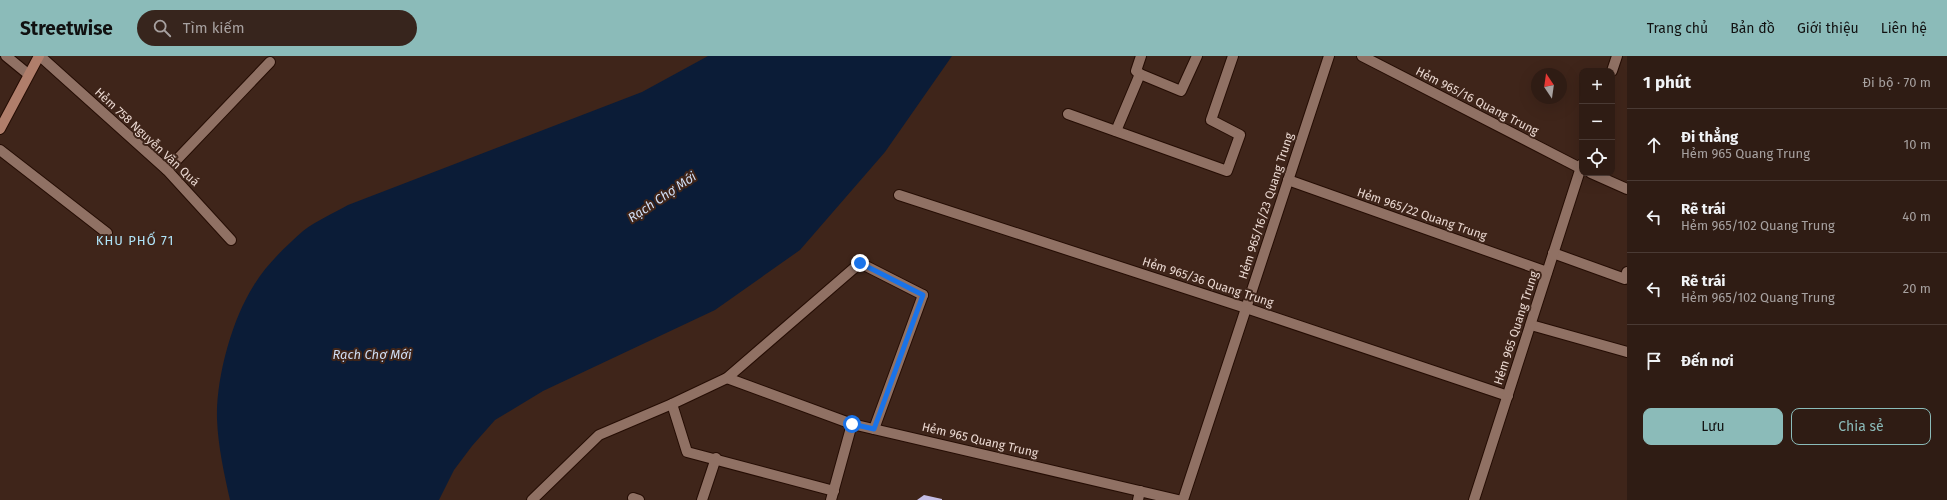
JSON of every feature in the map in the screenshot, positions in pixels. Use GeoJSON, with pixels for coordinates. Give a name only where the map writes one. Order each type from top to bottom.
{"type":"FeatureCollection","features":[{"type":"Feature","properties":{"kind":"main road"},"geometry":{"type":"LineString","coordinates":[[0,129],[28,74],[39,56]]}},
{"type":"Feature","properties":{"kind":"street"},"geometry":{"type":"LineString","coordinates":[[6,56],[28,74]]}},
{"type":"Feature","properties":{"kind":"street","name":"Hẻm 758 Nguyễn Văn Quá"},"geometry":{"type":"LineString","coordinates":[[39,56],[167,170],[231,240]]}},
{"type":"Feature","properties":{"kind":"street"},"geometry":{"type":"LineString","coordinates":[[1141,56],[1136,71],[1181,92],[1197,56]]}},
{"type":"Feature","properties":{"kind":"street"},"geometry":{"type":"LineString","coordinates":[[1068,114],[1227,171],[1240,135],[1211,120],[1233,56]]}},
{"type":"Feature","properties":{"kind":"street","name":"Hẻm 965/16/23 Quang Trung"},"geometry":{"type":"LineString","coordinates":[[1184,500],[1329,56]]}},
{"type":"Feature","properties":{"kind":"street","name":"Hẻm 965/16 Quang Trung"},"geometry":{"type":"LineString","coordinates":[[1362,56],[1579,165]]}},
{"type":"Feature","properties":{"kind":"street"},"geometry":{"type":"LineString","coordinates":[[1613,68],[1617,56]]}},
{"type":"Feature","properties":{"kind":"street"},"geometry":{"type":"LineString","coordinates":[[167,170],[270,62]]}},
{"type":"Feature","properties":{"kind":"street"},"geometry":{"type":"LineString","coordinates":[[1116,131],[1140,74]]}},
{"type":"Feature","properties":{"kind":"street"},"geometry":{"type":"LineString","coordinates":[[0,150],[107,233]]}},
{"type":"Feature","properties":{"kind":"street","name":"Hẻm 965 Quang Trung"},"geometry":{"type":"LineString","coordinates":[[1474,500],[1579,176]]}},
{"type":"Feature","properties":{"kind":"street"},"geometry":{"type":"LineString","coordinates":[[1598,176],[1627,189]]}},
{"type":"Feature","properties":{"kind":"street","name":"Hẻm 965/22 Quang Trung"},"geometry":{"type":"LineString","coordinates":[[1288,180],[1547,272]]}},
{"type":"Feature","properties":{"kind":"street","name":"Hẻm 965/36 Quang Trung"},"geometry":{"type":"LineString","coordinates":[[899,194],[1508,396]]}},
{"type":"Feature","properties":{"kind":"street"},"geometry":{"type":"LineString","coordinates":[[1553,253],[1625,279],[1627,272]]}},
{"type":"Feature","properties":{"kind":"street"},"geometry":{"type":"LineString","coordinates":[[532,500],[599,435],[672,404],[727,378],[860,263],[923,295],[874,429]]}},
{"type":"Feature","properties":{"kind":"street"},"geometry":{"type":"LineString","coordinates":[[1530,325],[1627,352]]}},
{"type":"Feature","properties":{"kind":"street","name":"Hẻm 965 Quang Trung"},"geometry":{"type":"LineString","coordinates":[[727,378],[852,424],[1139,496],[1178,500]]}},
{"type":"Feature","properties":{"kind":"street"},"geometry":{"type":"LineString","coordinates":[[672,404],[687,452],[716,458],[833,496],[852,424]]}},
{"type":"Feature","properties":{"kind":"street"},"geometry":{"type":"LineString","coordinates":[[702,500],[716,458]]}},
{"type":"Feature","properties":{"kind":"water","name":"Rạch Chợ Mới"},"geometry":{"type":"Polygon","coordinates":[[[708,56],[952,56],[885,152],[800,250],[715,310],[543,391],[495,420],[472,446],[454,470],[439,500],[230,500],[220,449],[217,419],[217,403],[222,368],[232,332],[246,299],[264,270],[290,243],[308,227],[348,205],[642,92],[708,56]]]}},
{"type":"Feature","properties":{"kind":"building"},"geometry":{"type":"Polygon","coordinates":[[[924,495],[942,499],[942,500],[917,500],[924,495]]]}},
{"type":"Feature","properties":{"kind":"district","name":"KHU PHỐ 71"},"geometry":{"type":"Point","coordinates":[135,240]}},
{"type":"Feature","properties":{"kind":"route"},"geometry":{"type":"LineString","coordinates":[[852,424],[874,429],[923,295],[860,263]]}}]}
